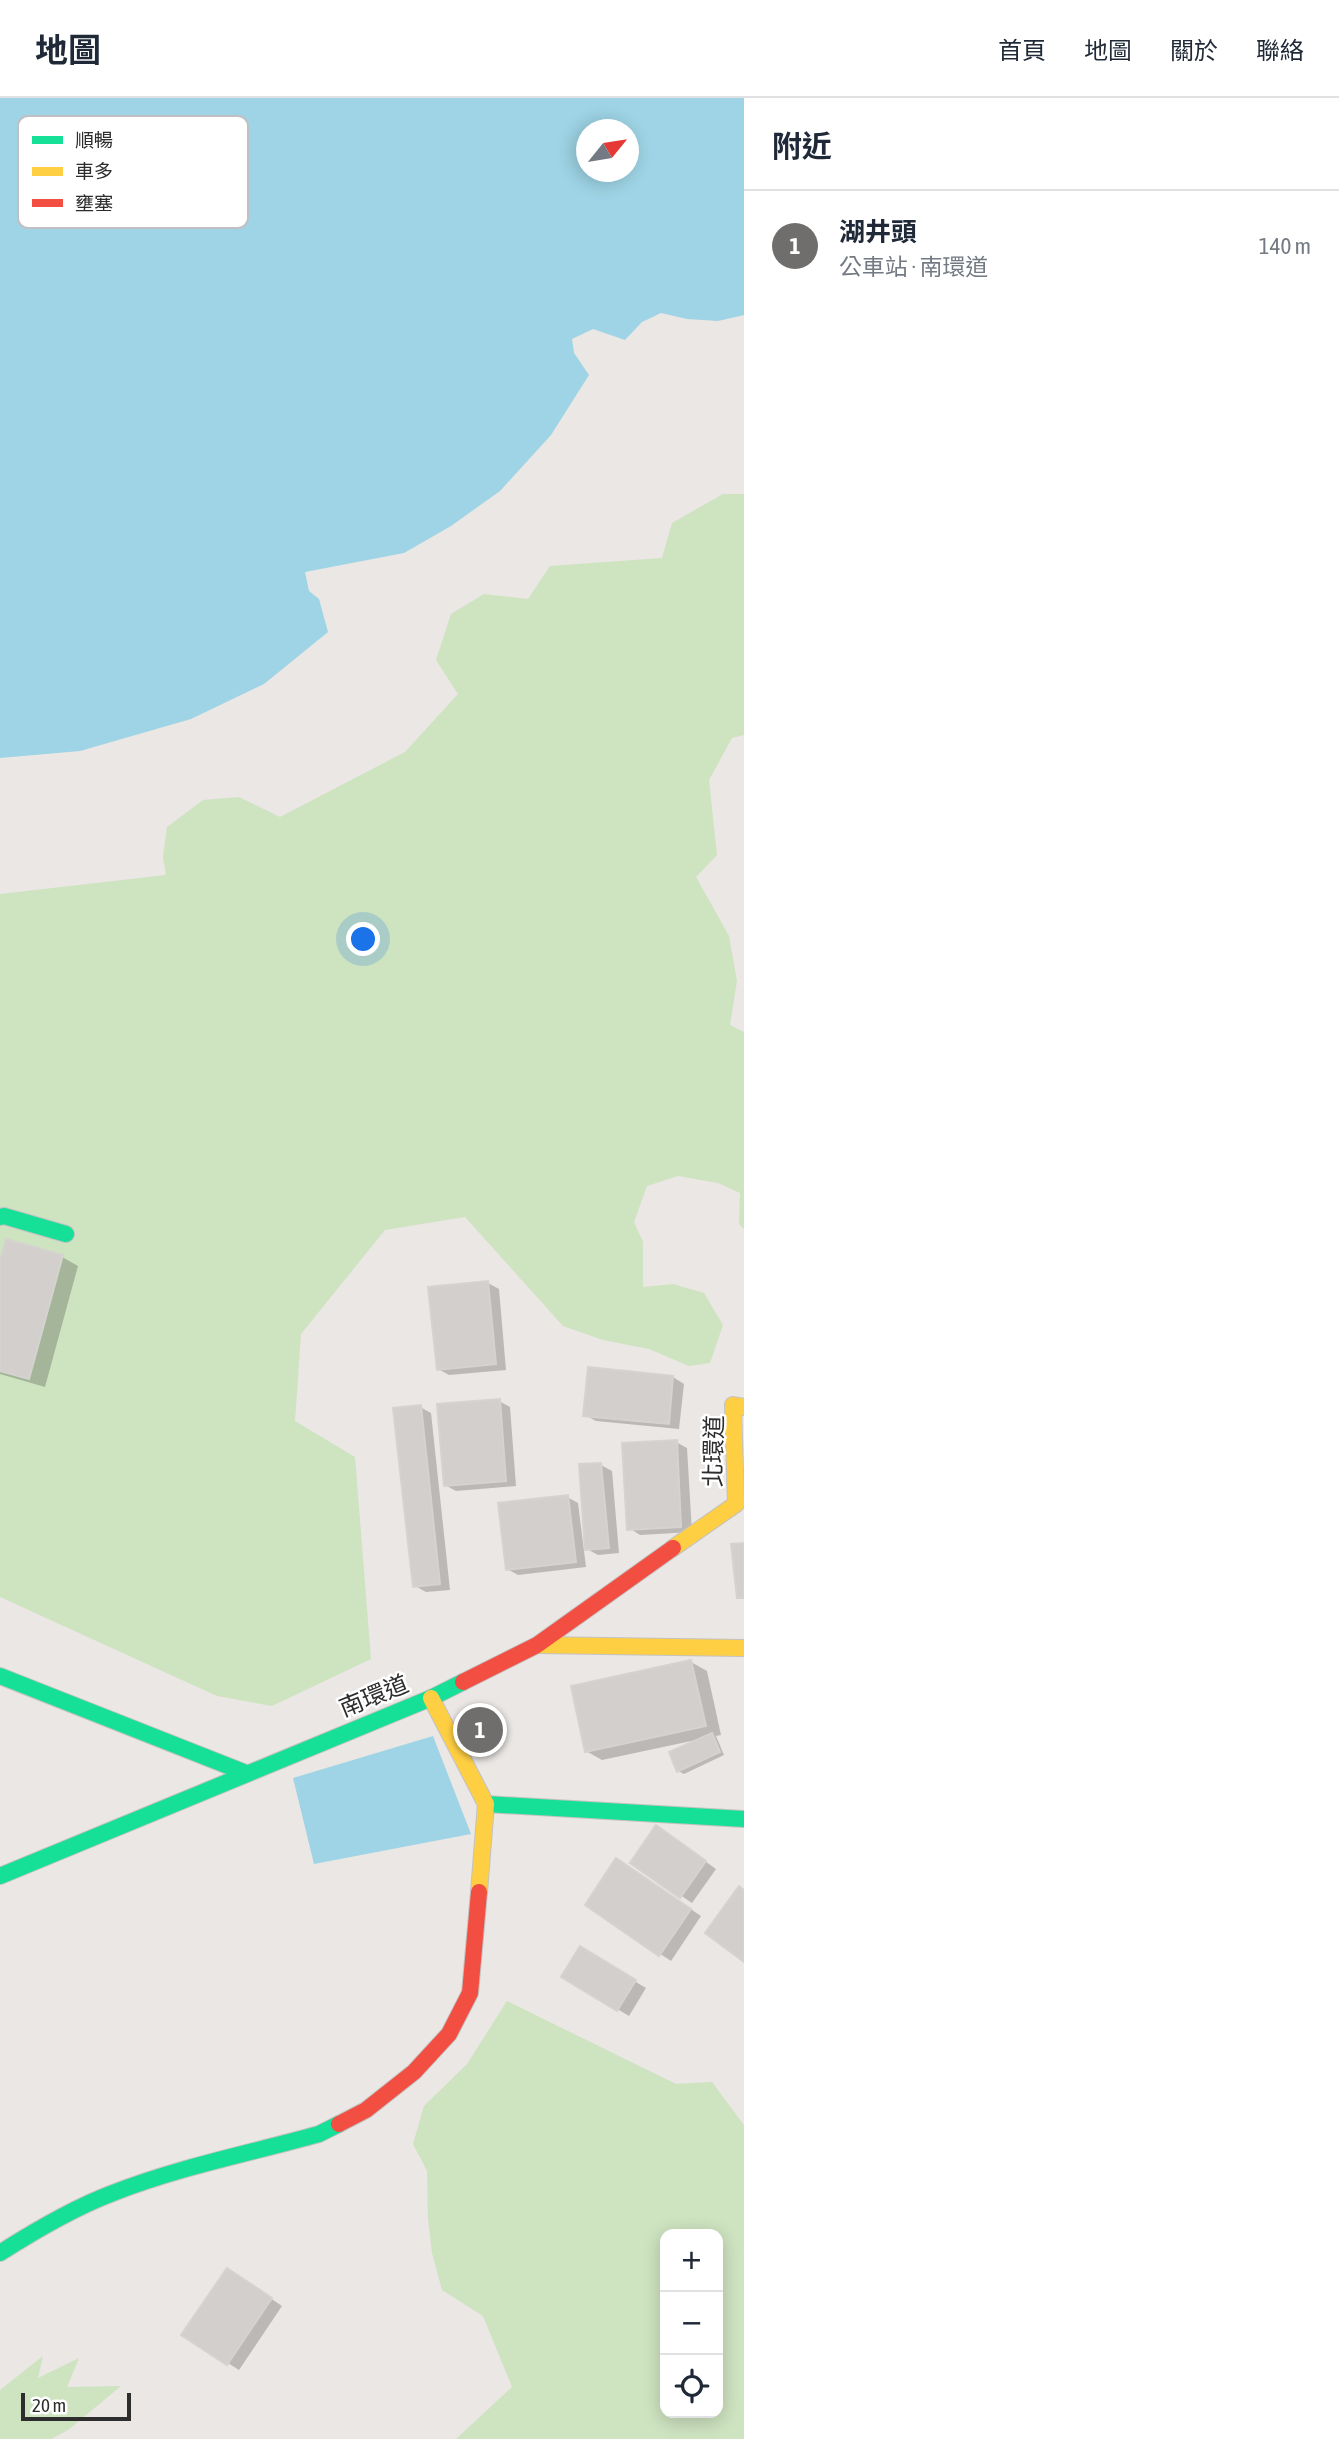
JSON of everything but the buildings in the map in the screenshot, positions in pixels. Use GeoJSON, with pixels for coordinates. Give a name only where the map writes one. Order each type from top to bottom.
{"type":"FeatureCollection","features":[{"type":"Feature","properties":{"kind":"street"},"geometry":{"type":"LineString","coordinates":[[0,1217],[66,1234]]}},
{"type":"Feature","properties":{"kind":"street","name":"北環道"},"geometry":{"type":"LineString","coordinates":[[736,1504],[733,1405],[744,1406]]}},
{"type":"Feature","properties":{"kind":"street","name":"南環道"},"geometry":{"type":"LineString","coordinates":[[0,1876],[430,1698],[537,1645],[736,1504]]}},
{"type":"Feature","properties":{"kind":"street"},"geometry":{"type":"LineString","coordinates":[[537,1645],[744,1648]]}},
{"type":"Feature","properties":{"kind":"street"},"geometry":{"type":"LineString","coordinates":[[0,1676],[246,1773]]}},
{"type":"Feature","properties":{"kind":"street"},"geometry":{"type":"LineString","coordinates":[[0,2253],[50,2222],[113,2193],[319,2134],[366,2110],[414,2072],[449,2034],[470,1993],[486,1804],[430,1698]]}},
{"type":"Feature","properties":{"kind":"street"},"geometry":{"type":"LineString","coordinates":[[486,1804],[744,1819]]}},
{"type":"Feature","properties":{"kind":"green space"},"geometry":{"type":"Polygon","coordinates":[[[723,494],[744,494],[744,735],[732,738],[709,780],[717,855],[696,877],[729,936],[737,981],[730,1025],[744,1032],[744,1229],[739,1224],[740,1193],[718,1183],[678,1176],[647,1186],[634,1222],[643,1242],[643,1287],[673,1284],[704,1293],[723,1325],[710,1363],[689,1366],[649,1349],[603,1340],[563,1326],[465,1217],[385,1230],[301,1334],[295,1421],[355,1457],[371,1659],[272,1706],[217,1696],[0,1597],[0,894],[166,875],[163,857],[167,827],[203,800],[239,797],[280,817],[405,752],[458,694],[436,660],[451,614],[484,594],[528,599],[550,566],[662,558],[672,523],[723,494]]]}},
{"type":"Feature","properties":{"kind":"green space"},"geometry":{"type":"Polygon","coordinates":[[[507,2001],[676,2084],[712,2082],[744,2125],[744,2439],[456,2439],[512,2387],[483,2316],[442,2290],[432,2253],[427,2171],[413,2144],[424,2106],[467,2064],[507,2001]]]}},
{"type":"Feature","properties":{"kind":"green space"},"geometry":{"type":"Polygon","coordinates":[[[43,2356],[38,2378],[79,2358],[67,2387],[121,2386],[68,2430],[51,2439],[0,2439],[0,2390],[43,2356]]]}},
{"type":"Feature","properties":{"kind":"water"},"geometry":{"type":"Polygon","coordinates":[[[0,98],[744,98],[744,315],[718,321],[687,319],[661,313],[642,322],[625,340],[593,329],[572,339],[574,353],[589,375],[551,435],[500,491],[451,526],[404,553],[305,572],[309,591],[319,599],[328,632],[264,684],[191,719],[80,751],[0,758],[0,98]]]}},
{"type":"Feature","properties":{"kind":"water"},"geometry":{"type":"Polygon","coordinates":[[[433,1736],[471,1834],[314,1864],[293,1778],[433,1736]]]}},
{"type":"Feature","properties":{"kind":"traffic: fast"},"geometry":{"type":"LineString","coordinates":[[0,1217],[66,1234]]}},
{"type":"Feature","properties":{"kind":"traffic: fast"},"geometry":{"type":"LineString","coordinates":[[0,1676],[246,1773]]}},
{"type":"Feature","properties":{"kind":"traffic: fast"},"geometry":{"type":"LineString","coordinates":[[0,1876],[431,1698],[463,1682]]}},
{"type":"Feature","properties":{"kind":"traffic: fast"},"geometry":{"type":"LineString","coordinates":[[486,1804],[744,1819]]}},
{"type":"Feature","properties":{"kind":"traffic: fast"},"geometry":{"type":"LineString","coordinates":[[0,2253],[55,2220],[113,2193],[189,2168],[319,2134],[339,2124]]}},
{"type":"Feature","properties":{"kind":"traffic: slow"},"geometry":{"type":"LineString","coordinates":[[673,1548],[736,1504],[733,1405],[744,1407]]}},
{"type":"Feature","properties":{"kind":"traffic: slow"},"geometry":{"type":"LineString","coordinates":[[537,1645],[744,1648]]}},
{"type":"Feature","properties":{"kind":"traffic: slow"},"geometry":{"type":"LineString","coordinates":[[431,1698],[486,1804],[479,1892]]}},
{"type":"Feature","properties":{"kind":"traffic: jam"},"geometry":{"type":"LineString","coordinates":[[463,1682],[537,1645],[673,1548]]}},
{"type":"Feature","properties":{"kind":"traffic: jam"},"geometry":{"type":"LineString","coordinates":[[339,2124],[366,2110],[414,2072],[449,2034],[470,1993],[479,1892]]}},
{"type":"Feature","properties":{"kind":"place","name":"湖井頭"},"geometry":{"type":"Point","coordinates":[480,1730]}}]}
